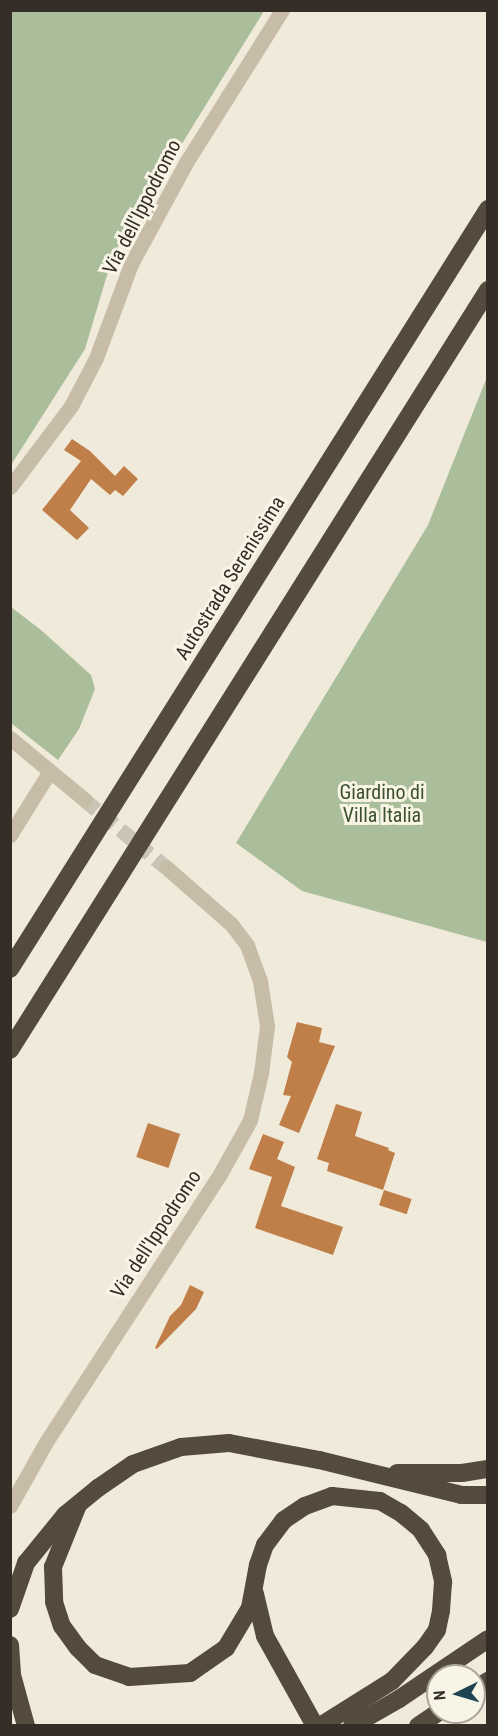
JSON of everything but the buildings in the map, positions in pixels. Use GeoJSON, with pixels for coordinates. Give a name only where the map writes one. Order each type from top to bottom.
{"type":"FeatureCollection","features":[{"type":"Feature","properties":{"kind":"highway","name":"Autostrada Serenissima"},"geometry":{"type":"LineString","coordinates":[[10,969],[488,209]]}},
{"type":"Feature","properties":{"kind":"highway"},"geometry":{"type":"LineString","coordinates":[[10,1050],[488,290]]}},
{"type":"Feature","properties":{"kind":"highway"},"geometry":{"type":"LineString","coordinates":[[10,1609],[26,1563],[65,1515],[133,1464],[181,1448],[229,1443],[365,1471],[462,1495],[488,1495]]}},
{"type":"Feature","properties":{"kind":"highway"},"geometry":{"type":"LineString","coordinates":[[365,1471],[443,1473],[488,1469]]}},
{"type":"Feature","properties":{"kind":"highway"},"geometry":{"type":"LineString","coordinates":[[78,1505],[53,1567],[54,1602],[62,1626],[78,1648],[95,1665],[129,1677],[190,1673],[226,1648],[241,1626],[255,1592],[258,1565],[265,1545],[284,1520],[305,1506],[332,1496],[380,1501],[401,1513],[421,1530],[437,1555],[443,1582],[437,1629],[425,1647],[392,1680],[320,1725]]}},
{"type":"Feature","properties":{"kind":"highway"},"geometry":{"type":"LineString","coordinates":[[255,1592],[265,1636],[315,1725]]}},
{"type":"Feature","properties":{"kind":"highway"},"geometry":{"type":"LineString","coordinates":[[352,1725],[399,1699],[488,1639]]}},
{"type":"Feature","properties":{"kind":"highway"},"geometry":{"type":"LineString","coordinates":[[10,1645],[12,1675],[26,1725]]}},
{"type":"Feature","properties":{"kind":"street","name":"Via dell'Ippodromo"},"geometry":{"type":"LineString","coordinates":[[10,487],[42,449],[71,405],[96,358],[131,264],[187,161],[282,10]]}},
{"type":"Feature","properties":{"kind":"street"},"geometry":{"type":"LineString","coordinates":[[10,738],[85,800]]}},
{"type":"Feature","properties":{"kind":"street"},"geometry":{"type":"LineString","coordinates":[[10,835],[50,771]]}},
{"type":"Feature","properties":{"kind":"street","name":"Via dell'Ippodromo"},"geometry":{"type":"LineString","coordinates":[[10,1506],[46,1442],[220,1174],[250,1119],[261,1073],[267,1026],[264,1000],[253,962],[211,916],[203,902],[166,867]]}},
{"type":"Feature","properties":{"kind":"green space"},"geometry":{"type":"Polygon","coordinates":[[[11,10],[264,11],[113,255],[85,349],[11,465],[11,10]]]}},
{"type":"Feature","properties":{"kind":"green space","name":"Giardino di Villa Italia"},"geometry":{"type":"Polygon","coordinates":[[[487,377],[487,942],[302,891],[236,843],[428,525],[487,377]]]}},
{"type":"Feature","properties":{"kind":"green space"},"geometry":{"type":"Polygon","coordinates":[[[11,607],[41,630],[91,675],[95,689],[79,729],[58,760],[11,723],[11,607]]]}},
{"type":"Feature","properties":{"kind":"tunnel"},"geometry":{"type":"LineString","coordinates":[[85,800],[166,867]]}}]}
